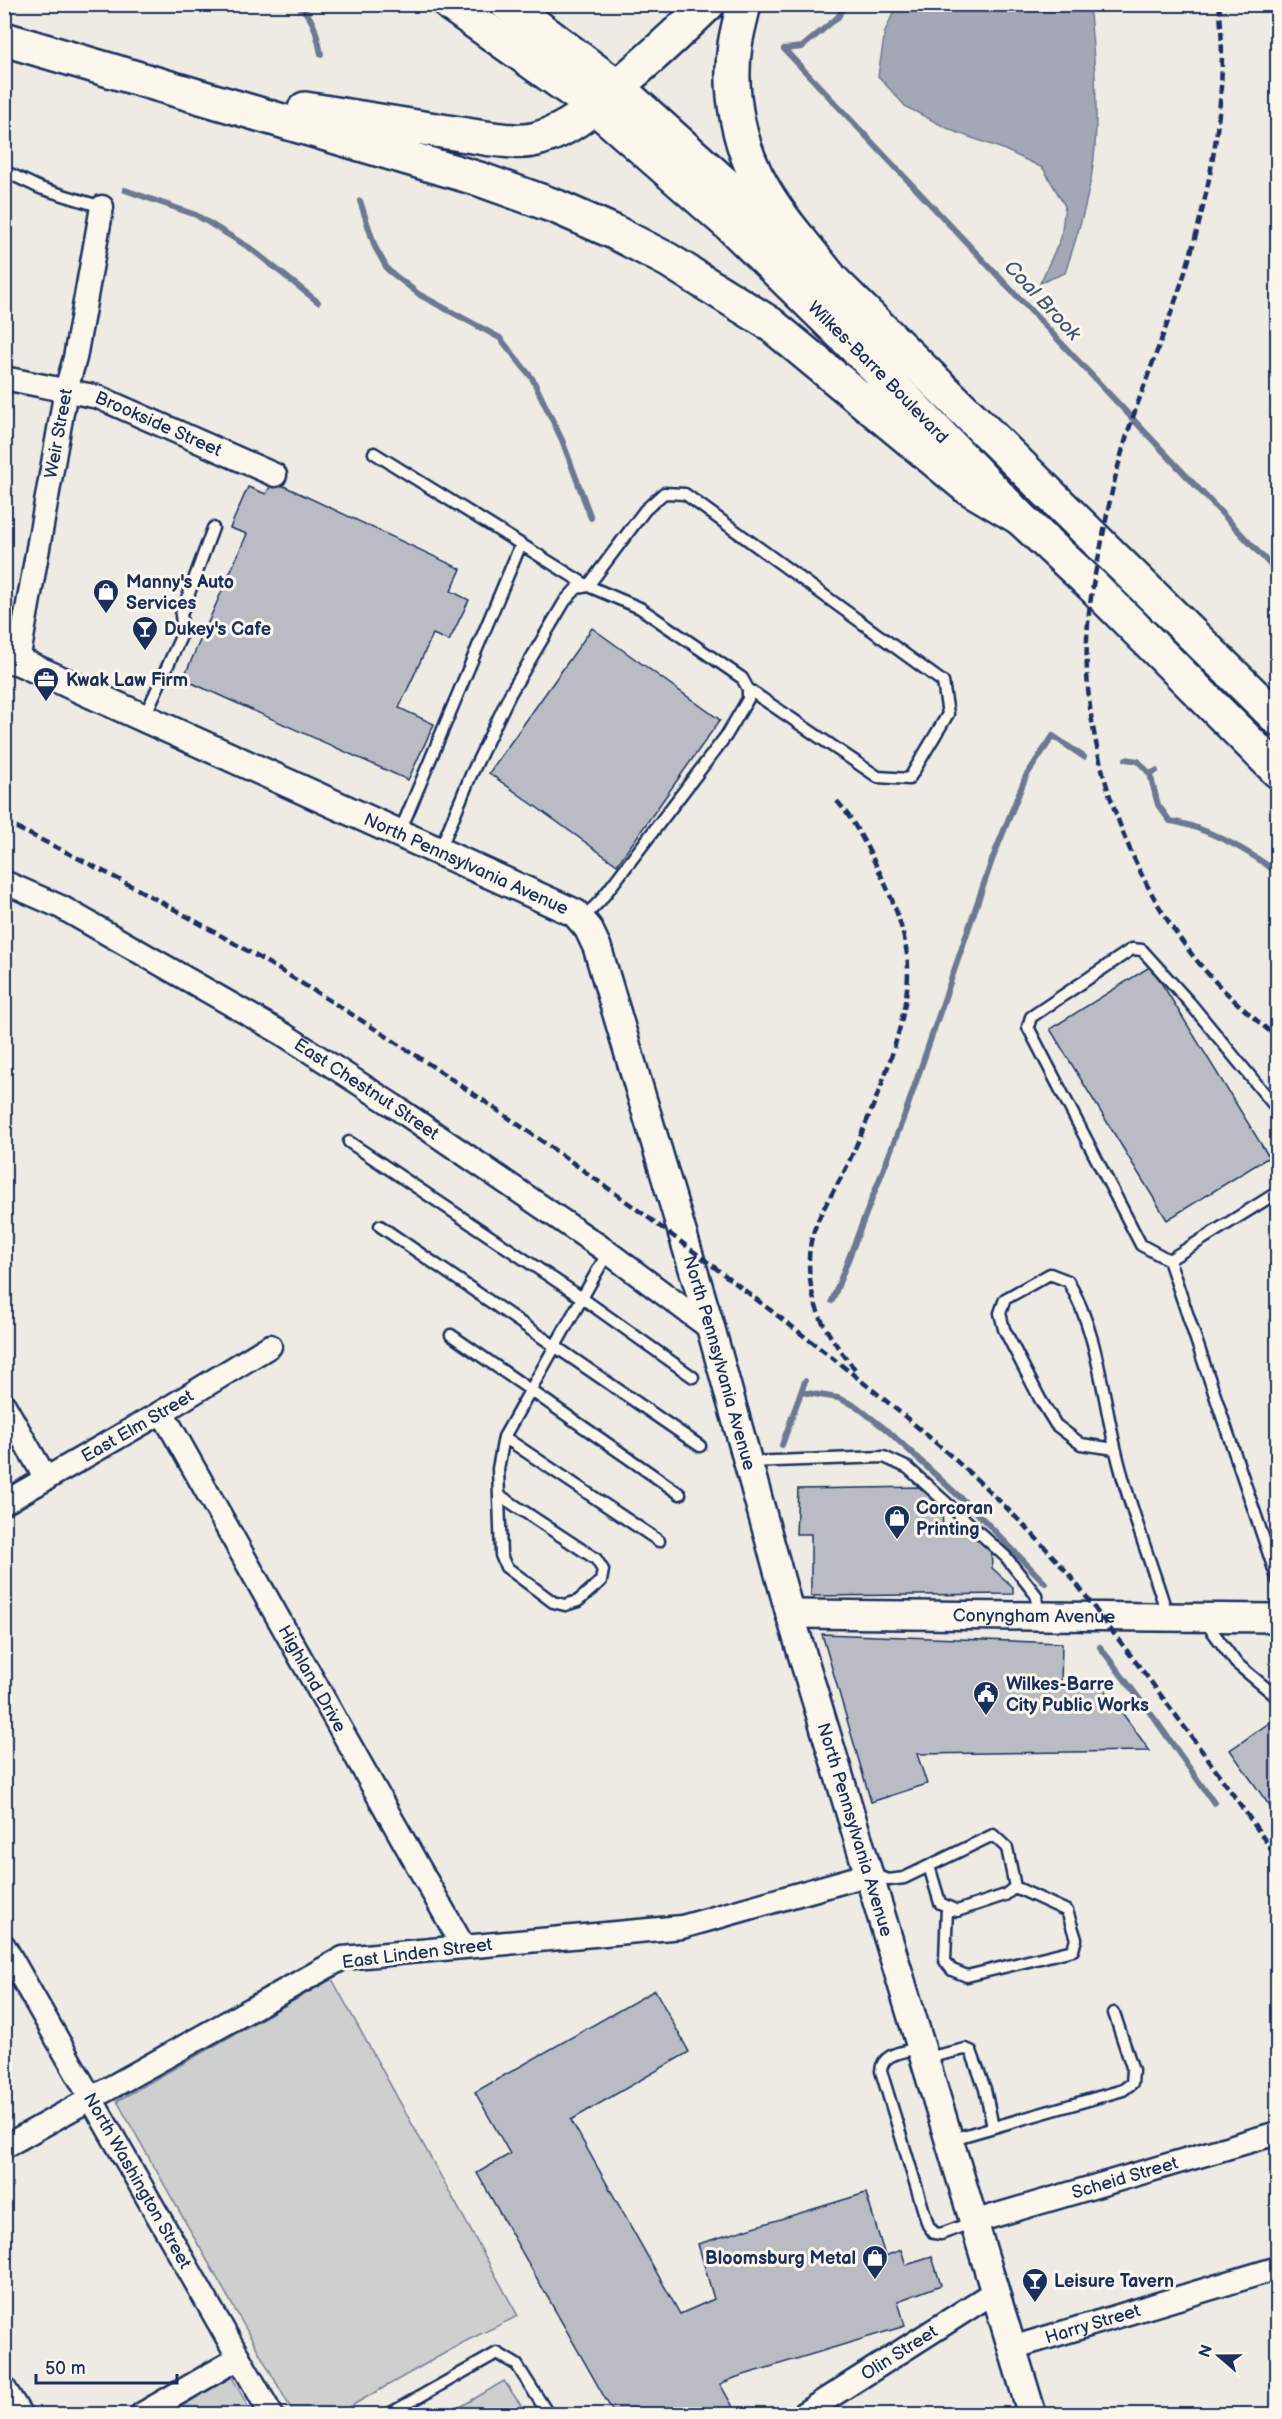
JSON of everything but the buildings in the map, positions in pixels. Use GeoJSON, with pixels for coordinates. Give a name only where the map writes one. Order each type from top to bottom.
{"type":"FeatureCollection","features":[{"type":"Feature","properties":{"kind":"main road","name":"Wilkes-Barre Boulevard"},"geometry":{"type":"LineString","coordinates":[[450,4],[606,97],[833,281],[1278,719]]}},
{"type":"Feature","properties":{"kind":"main road","name":"Wilkes-Barre Boulevard"},"geometry":{"type":"LineString","coordinates":[[507,4],[606,97],[731,226],[876,368],[1020,518],[1092,585],[1278,771]]}},
{"type":"Feature","properties":{"kind":"main road"},"geometry":{"type":"LineString","coordinates":[[4,39],[306,110],[503,140],[539,139],[570,126],[666,45],[708,4]]}},
{"type":"Feature","properties":{"kind":"main road"},"geometry":{"type":"LineString","coordinates":[[744,4],[735,46],[734,81],[742,139],[763,190],[783,219],[833,281]]}},
{"type":"Feature","properties":{"kind":"main road"},"geometry":{"type":"LineString","coordinates":[[56,53],[226,106],[479,179],[557,207],[614,232],[668,260],[769,323],[966,486],[1020,518]]}},
{"type":"Feature","properties":{"kind":"street","name":"Weir Street"},"geometry":{"type":"LineString","coordinates":[[11,660],[66,390],[75,358],[102,207]]}},
{"type":"Feature","properties":{"kind":"street","name":"Brookside Street"},"geometry":{"type":"LineString","coordinates":[[4,378],[98,397],[275,475]]}},
{"type":"Feature","properties":{"kind":"street","name":"North Pennsylvania Avenue"},"geometry":{"type":"LineString","coordinates":[[11,660],[575,913],[588,928],[597,947],[711,1329],[790,1614],[1032,2415]]}},
{"type":"Feature","properties":{"kind":"street","name":"East Chestnut Street"},"geometry":{"type":"LineString","coordinates":[[4,882],[71,913],[283,1034],[394,1106],[608,1252],[711,1329]]}},
{"type":"Feature","properties":{"kind":"street","name":"East Elm Street"},"geometry":{"type":"LineString","coordinates":[[4,1503],[162,1412],[270,1346]]}},
{"type":"Feature","properties":{"kind":"street"},"geometry":{"type":"LineString","coordinates":[[4,1405],[46,1479]]}},
{"type":"Feature","properties":{"kind":"street","name":"Highland Drive"},"geometry":{"type":"LineString","coordinates":[[162,1412],[463,1946]]}},
{"type":"Feature","properties":{"kind":"street","name":"Conyngham Avenue"},"geometry":{"type":"LineString","coordinates":[[790,1614],[1278,1618]]}},
{"type":"Feature","properties":{"kind":"street","name":"East Linden Street"},"geometry":{"type":"LineString","coordinates":[[4,2146],[342,1958],[682,1927],[870,1874]]}},
{"type":"Feature","properties":{"kind":"street","name":"North Washington Street"},"geometry":{"type":"LineString","coordinates":[[4,1946],[271,2415]]}},
{"type":"Feature","properties":{"kind":"street","name":"Scheid Street"},"geometry":{"type":"LineString","coordinates":[[973,2222],[1274,2134]]}},
{"type":"Feature","properties":{"kind":"street","name":"Harry Street"},"geometry":{"type":"LineString","coordinates":[[1012,2348],[1278,2268]]}},
{"type":"Feature","properties":{"kind":"street","name":"Olin Street"},"geometry":{"type":"LineString","coordinates":[[803,2415],[994,2292]]}},
{"type":"Feature","properties":{"kind":"street"},"geometry":{"type":"LineString","coordinates":[[142,2415],[239,2358]]}},
{"type":"Feature","properties":{"kind":"street"},"geometry":{"type":"LineString","coordinates":[[4,2388],[20,2415]]}},
{"type":"Feature","properties":{"kind":"lane"},"geometry":{"type":"LineString","coordinates":[[4,171],[40,189],[102,207]]}},
{"type":"Feature","properties":{"kind":"lane"},"geometry":{"type":"LineString","coordinates":[[374,453],[588,585],[640,608],[742,678],[748,689],[878,777],[909,779],[948,714],[943,682],[685,494],[664,493],[645,510],[588,585],[578,588],[565,601],[510,694],[471,775],[439,852]]}},
{"type":"Feature","properties":{"kind":"lane"},"geometry":{"type":"LineString","coordinates":[[144,718],[183,632],[180,615],[213,528]]}},
{"type":"Feature","properties":{"kind":"lane"},"geometry":{"type":"LineString","coordinates":[[399,834],[521,544]]}},
{"type":"Feature","properties":{"kind":"lane"},"geometry":{"type":"LineString","coordinates":[[581,920],[600,901],[726,736],[748,699],[748,689]]}},
{"type":"Feature","properties":{"kind":"lane"},"geometry":{"type":"LineString","coordinates":[[1278,1110],[1143,950],[1132,949],[1031,1017],[1028,1027],[1141,1245],[1169,1260],[1278,1581]]}},
{"type":"Feature","properties":{"kind":"lane"},"geometry":{"type":"LineString","coordinates":[[349,1142],[582,1298],[693,1377]]}},
{"type":"Feature","properties":{"kind":"lane"},"geometry":{"type":"LineString","coordinates":[[1169,1260],[1278,1192]]}},
{"type":"Feature","properties":{"kind":"lane"},"geometry":{"type":"LineString","coordinates":[[380,1226],[700,1446]]}},
{"type":"Feature","properties":{"kind":"lane"},"geometry":{"type":"LineString","coordinates":[[499,1495],[596,1559],[603,1570],[601,1581],[578,1601],[566,1605],[553,1602],[506,1567],[501,1555],[498,1468],[504,1437],[608,1252]]}},
{"type":"Feature","properties":{"kind":"lane"},"geometry":{"type":"LineString","coordinates":[[1115,1449],[1081,1444],[1056,1425],[1004,1329],[1000,1313],[1005,1299],[1050,1274],[1068,1281],[1075,1292],[1093,1345],[1115,1449],[1168,1617]]}},
{"type":"Feature","properties":{"kind":"lane"},"geometry":{"type":"LineString","coordinates":[[451,1335],[680,1494]]}},
{"type":"Feature","properties":{"kind":"lane"},"geometry":{"type":"LineString","coordinates":[[504,1437],[659,1541]]}},
{"type":"Feature","properties":{"kind":"lane"},"geometry":{"type":"LineString","coordinates":[[748,1462],[884,1457],[909,1467],[1006,1557],[1035,1595],[1038,1617]]}},
{"type":"Feature","properties":{"kind":"lane"},"geometry":{"type":"LineString","coordinates":[[1203,1618],[1236,1663],[1278,1698]]}},
{"type":"Feature","properties":{"kind":"lane"},"geometry":{"type":"LineString","coordinates":[[870,1874],[894,1880],[993,1835],[1007,1848],[1015,1887]]}},
{"type":"Feature","properties":{"kind":"lane"},"geometry":{"type":"LineString","coordinates":[[929,1866],[940,1903],[957,1911],[1005,1895],[1015,1887]]}},
{"type":"Feature","properties":{"kind":"lane"},"geometry":{"type":"LineString","coordinates":[[947,1907],[945,1961],[952,1970],[967,1976],[1073,1950],[1076,1939],[1067,1911],[1015,1887]]}},
{"type":"Feature","properties":{"kind":"lane"},"geometry":{"type":"LineString","coordinates":[[949,2140],[1123,2090],[1132,2082],[1132,2070],[1114,2013]]}},
{"type":"Feature","properties":{"kind":"lane"},"geometry":{"type":"LineString","coordinates":[[973,2222],[941,2235],[934,2233],[928,2225],[882,2071],[882,2064],[886,2058],[965,2049],[970,2051],[985,2089],[993,2127]]}},
{"type":"Feature","properties":{"kind":"lane"},"geometry":{"type":"LineString","coordinates":[[389,2415],[497,2354],[518,2365],[548,2415]]}},
{"type":"Feature","properties":{"kind":"shaded area"},"geometry":{"type":"Polygon","coordinates":[[[897,4],[1089,5],[1095,76],[1095,147],[1088,195],[1065,273],[1040,283],[1061,238],[1065,206],[1043,168],[1003,149],[953,131],[906,107],[878,76],[885,32],[897,4]]]}},
{"type":"Feature","properties":{"kind":"shaded area"},"geometry":{"type":"Polygon","coordinates":[[[332,1979],[518,2316],[468,2340],[337,2414],[294,2414],[117,2101],[332,1979]]]}},
{"type":"Feature","properties":{"kind":"shaded area"},"geometry":{"type":"Polygon","coordinates":[[[232,2377],[252,2414],[168,2414],[232,2377]]]}},
{"type":"Feature","properties":{"kind":"shaded area"},"geometry":{"type":"Polygon","coordinates":[[[504,2381],[527,2414],[458,2414],[455,2410],[504,2381]]]}},
{"type":"Feature","properties":{"kind":"waterway"},"geometry":{"type":"LineString","coordinates":[[295,4],[311,19],[321,54]]}},
{"type":"Feature","properties":{"kind":"waterway"},"geometry":{"type":"LineString","coordinates":[[784,49],[802,47],[838,17],[845,4]]}},
{"type":"Feature","properties":{"kind":"waterway","name":"Coal Brook"},"geometry":{"type":"LineString","coordinates":[[784,49],[1278,573]]}},
{"type":"Feature","properties":{"kind":"waterway"},"geometry":{"type":"LineString","coordinates":[[125,190],[196,215],[250,248],[318,302]]}},
{"type":"Feature","properties":{"kind":"waterway"},"geometry":{"type":"LineString","coordinates":[[360,201],[375,247],[388,270],[420,295],[500,338],[532,378],[562,440],[591,518]]}},
{"type":"Feature","properties":{"kind":"waterway"},"geometry":{"type":"LineString","coordinates":[[832,1301],[905,1114],[992,860],[1026,776],[1053,736],[1084,757]]}},
{"type":"Feature","properties":{"kind":"waterway"},"geometry":{"type":"LineString","coordinates":[[1126,759],[1138,761],[1150,774],[1156,771]]}},
{"type":"Feature","properties":{"kind":"waterway"},"geometry":{"type":"LineString","coordinates":[[1150,774],[1158,805],[1170,821],[1197,828],[1227,841],[1278,874]]}},
{"type":"Feature","properties":{"kind":"waterway"},"geometry":{"type":"LineString","coordinates":[[782,1445],[805,1381]]}},
{"type":"Feature","properties":{"kind":"waterway"},"geometry":{"type":"LineString","coordinates":[[801,1392],[838,1398],[856,1406],[888,1431],[978,1514],[1045,1583]]}},
{"type":"Feature","properties":{"kind":"waterway"},"geometry":{"type":"LineString","coordinates":[[1100,1647],[1214,1803]]}},
{"type":"Feature","properties":{"kind":"railway"},"geometry":{"type":"LineString","coordinates":[[1219,4],[1222,64],[1214,154],[1187,266],[1128,432],[1116,474],[1090,604],[1087,680],[1092,721],[1101,763],[1128,845],[1146,883],[1167,919],[1210,976],[1231,998],[1278,1038]]}},
{"type":"Feature","properties":{"kind":"railway"},"geometry":{"type":"LineString","coordinates":[[837,801],[859,833],[891,896],[904,937],[908,972],[906,1000],[900,1028],[881,1087],[848,1164],[817,1222],[810,1247],[810,1277],[816,1306],[828,1332],[855,1369]]}},
{"type":"Feature","properties":{"kind":"railway"},"geometry":{"type":"LineString","coordinates":[[4,822],[198,922],[386,1036],[478,1097],[656,1224],[743,1289],[912,1422],[992,1494],[1066,1571],[1191,1736],[1278,1862]]}},
{"type":"Feature","properties":{"kind":"place","name":"Manny's Auto Services"},"geometry":{"type":"Point","coordinates":[106,615]}},
{"type":"Feature","properties":{"kind":"place","name":"Dukey's Cafe"},"geometry":{"type":"Point","coordinates":[145,652]}},
{"type":"Feature","properties":{"kind":"place","name":"Kwak Law Firm"},"geometry":{"type":"Point","coordinates":[46,703]}},
{"type":"Feature","properties":{"kind":"place","name":"Corcoran Printing"},"geometry":{"type":"Point","coordinates":[897,1541]}},
{"type":"Feature","properties":{"kind":"place","name":"Wilkes-Barre City Public Works"},"geometry":{"type":"Point","coordinates":[986,1717]}},
{"type":"Feature","properties":{"kind":"place","name":"Bloomsburg Metal"},"geometry":{"type":"Point","coordinates":[875,2281]}},
{"type":"Feature","properties":{"kind":"place","name":"Leisure Tavern"},"geometry":{"type":"Point","coordinates":[1035,2304]}}]}
